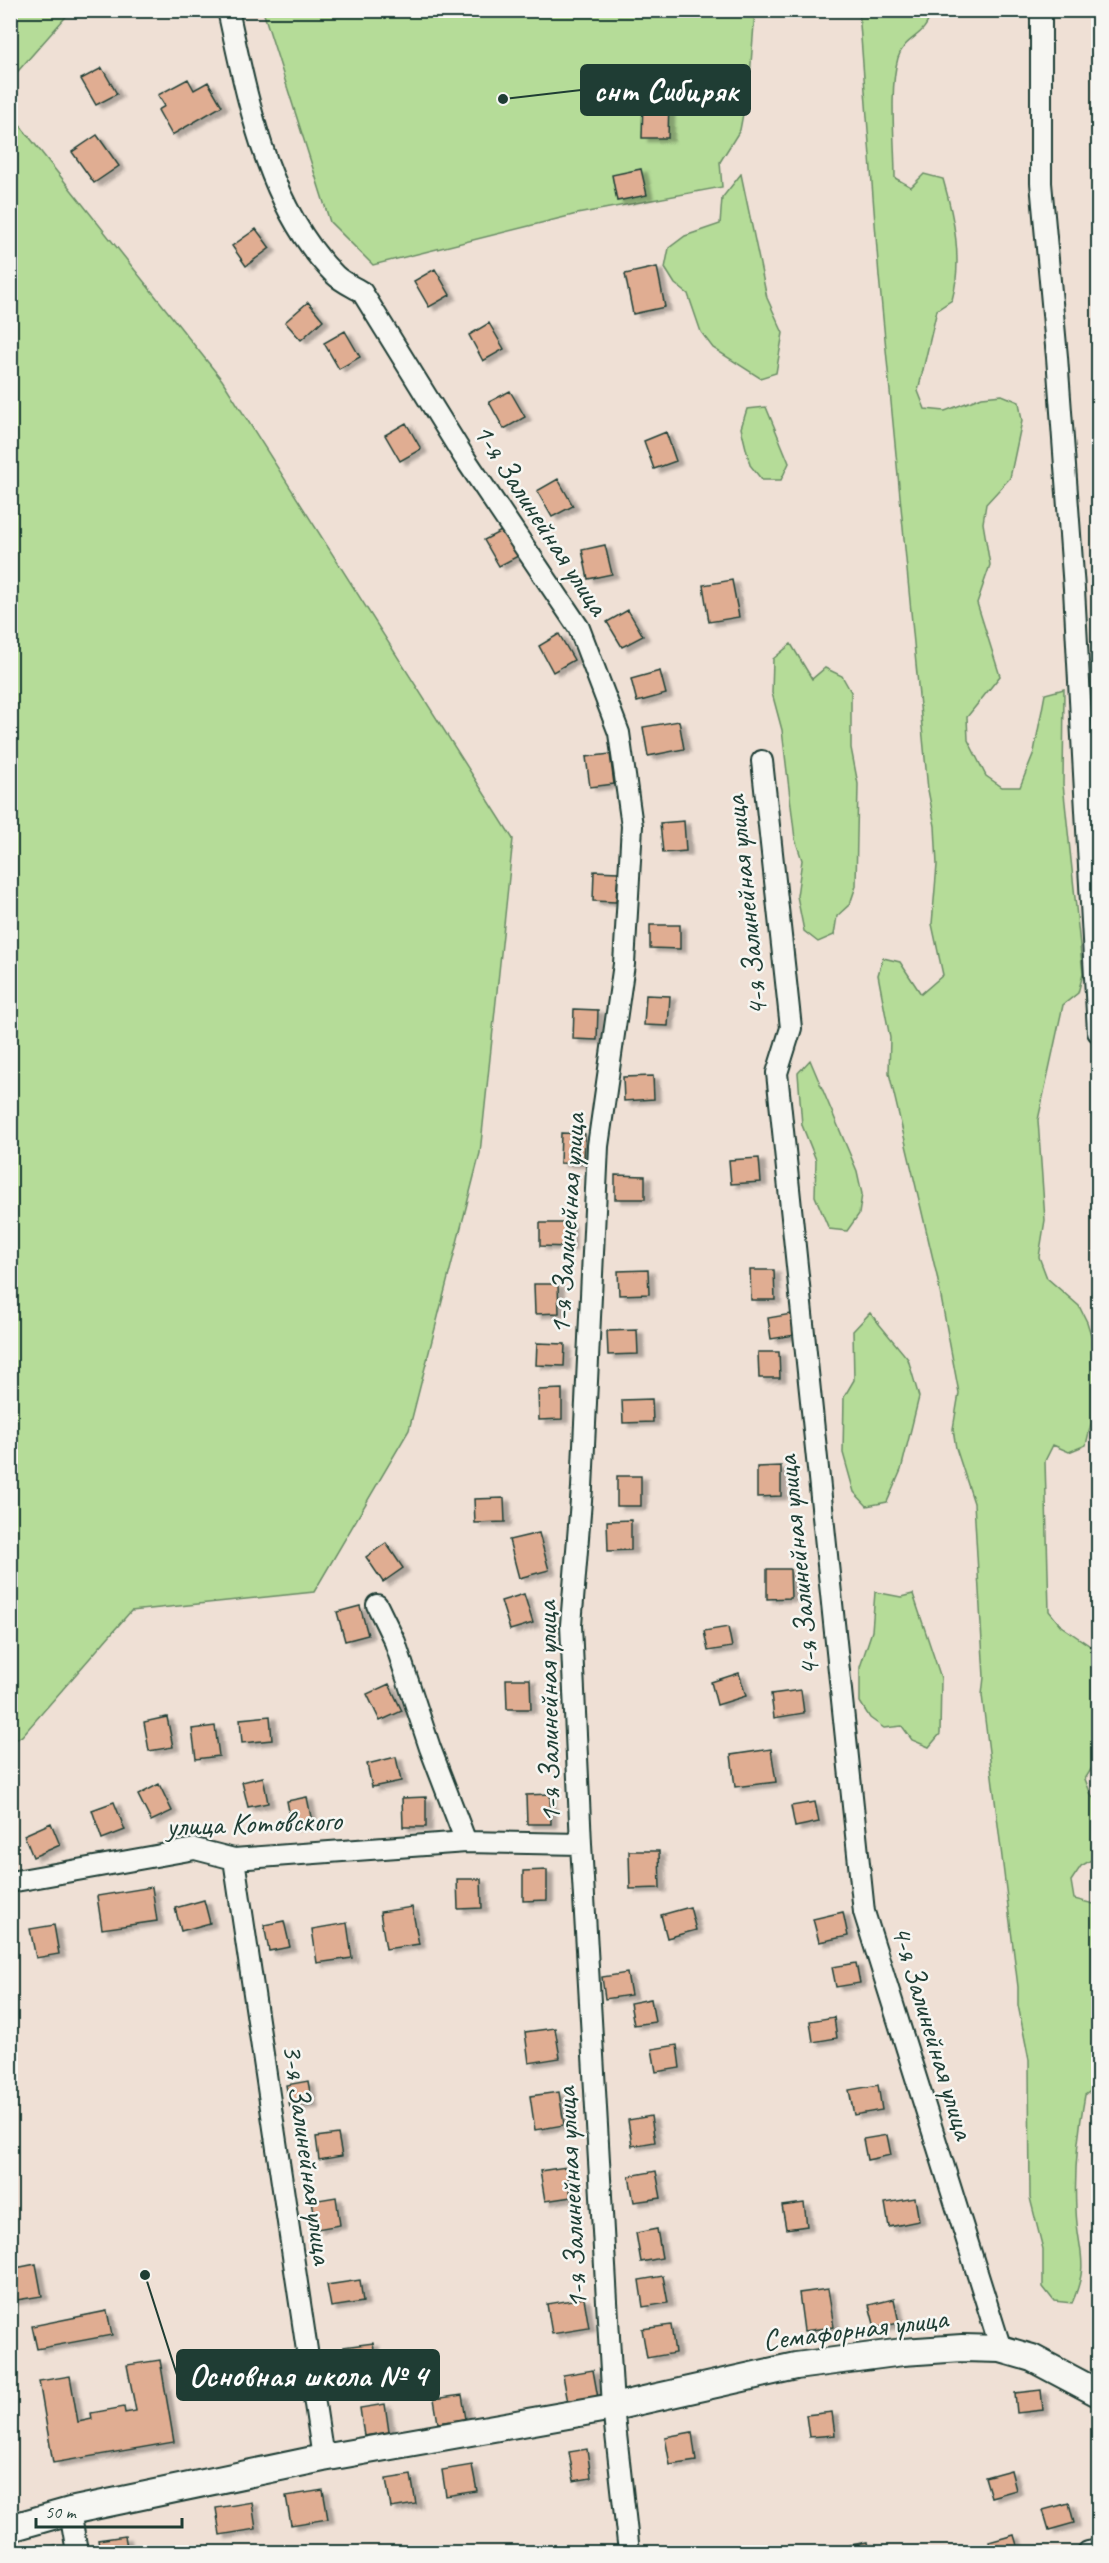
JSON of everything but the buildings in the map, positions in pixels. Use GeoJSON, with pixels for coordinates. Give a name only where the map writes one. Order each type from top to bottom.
{"type":"FeatureCollection","features":[{"type":"Feature","properties":{"kind":"street","name":"1-я Залинейная улица"},"geometry":{"type":"LineString","coordinates":[[228,10],[250,114],[274,177],[302,236],[336,277],[362,292],[465,457],[579,628],[619,733],[632,826],[624,964],[598,1146],[582,1488],[571,1625],[613,2407],[629,2553]]}},
{"type":"Feature","properties":{"kind":"street"},"geometry":{"type":"LineString","coordinates":[[1041,10],[1041,183],[1057,357],[1074,589],[1098,1032]]}},
{"type":"Feature","properties":{"kind":"street","name":"4-я Залинейная улица"},"geometry":{"type":"LineString","coordinates":[[762,761],[791,1028],[777,1073],[864,1912],[1001,2349]]}},
{"type":"Feature","properties":{"kind":"street"},"geometry":{"type":"LineString","coordinates":[[377,1605],[395,1642],[430,1748],[466,1842]]}},
{"type":"Feature","properties":{"kind":"street","name":"улица Котовского"},"geometry":{"type":"LineString","coordinates":[[10,1882],[195,1850],[234,1859],[466,1842],[581,1844]]}},
{"type":"Feature","properties":{"kind":"street","name":"3-я Залинейная улица"},"geometry":{"type":"LineString","coordinates":[[234,1859],[323,2458]]}},
{"type":"Feature","properties":{"kind":"street","name":"Семафорная улица"},"geometry":{"type":"LineString","coordinates":[[10,2528],[70,2511],[323,2458],[613,2407],[796,2366],[903,2352],[962,2348],[1001,2349],[1032,2358],[1098,2393]]}},
{"type":"Feature","properties":{"kind":"street"},"geometry":{"type":"LineString","coordinates":[[70,2511],[77,2553]]}},
{"type":"Feature","properties":{"kind":"street"},"geometry":{"type":"LineString","coordinates":[[1088,2553],[1098,2550]]}},
{"type":"Feature","properties":{"kind":"green space"},"geometry":{"type":"Polygon","coordinates":[[[10,11],[71,11],[11,79],[10,11]]]}},
{"type":"Feature","properties":{"kind":"green space"},"geometry":{"type":"Polygon","coordinates":[[[263,11],[755,11],[750,77],[740,130],[720,162],[722,187],[577,214],[373,265],[330,222],[263,11]]]}},
{"type":"Feature","properties":{"kind":"green space"},"geometry":{"type":"Polygon","coordinates":[[[859,11],[931,11],[925,27],[905,45],[898,58],[893,101],[895,178],[911,187],[924,174],[943,179],[956,239],[957,270],[952,300],[937,310],[918,391],[925,409],[945,411],[982,397],[1002,395],[1019,402],[1022,421],[1010,478],[986,504],[983,523],[990,565],[977,603],[1000,676],[967,717],[968,740],[986,776],[1002,787],[1020,787],[1034,752],[1045,694],[1064,689],[1063,784],[1083,974],[1078,993],[1063,1005],[1038,1120],[1045,1220],[1039,1257],[1047,1278],[1079,1306],[1087,1322],[1093,1341],[1095,1407],[1086,1445],[1069,1452],[1053,1445],[1045,1461],[1049,1611],[1061,1626],[1093,1648],[1098,1665],[1098,1758],[1085,1779],[1092,1797],[1098,1800],[1098,1856],[1081,1866],[1071,1881],[1074,1899],[1098,1905],[1098,2086],[1085,2095],[1079,2137],[1076,2195],[1082,2266],[1078,2289],[1072,2303],[1054,2301],[1043,2287],[1043,2249],[1030,2198],[1029,2060],[1018,2005],[1018,1987],[982,1695],[984,1677],[974,1503],[956,1448],[953,1429],[959,1393],[937,1276],[889,1073],[890,1038],[878,975],[883,958],[900,962],[921,994],[943,975],[932,924],[937,865],[935,826],[928,790],[879,276],[859,11]]]}},
{"type":"Feature","properties":{"kind":"green space"},"geometry":{"type":"Polygon","coordinates":[[[11,114],[222,380],[513,839],[480,1153],[409,1430],[314,1592],[131,1611],[22,1736],[11,1743],[11,114]]]}},
{"type":"Feature","properties":{"kind":"green space"},"geometry":{"type":"Polygon","coordinates":[[[741,174],[767,298],[783,333],[776,373],[760,378],[713,348],[701,332],[688,294],[675,284],[665,268],[669,248],[685,236],[720,224],[722,198],[741,174]]]}},
{"type":"Feature","properties":{"kind":"green space"},"geometry":{"type":"Polygon","coordinates":[[[766,407],[789,463],[781,480],[762,480],[750,465],[741,428],[747,409],[766,407]]]}},
{"type":"Feature","properties":{"kind":"green space"},"geometry":{"type":"Polygon","coordinates":[[[791,644],[812,679],[825,668],[842,676],[851,692],[851,748],[858,784],[856,886],[850,904],[837,916],[834,935],[818,942],[804,931],[797,896],[802,860],[795,839],[782,730],[772,693],[773,659],[791,644]]]}},
{"type":"Feature","properties":{"kind":"green space"},"geometry":{"type":"Polygon","coordinates":[[[810,1060],[857,1171],[862,1194],[859,1214],[847,1231],[829,1229],[815,1196],[816,1160],[802,1125],[798,1073],[810,1060]]]}},
{"type":"Feature","properties":{"kind":"green space"},"geometry":{"type":"Polygon","coordinates":[[[870,1313],[908,1359],[919,1397],[901,1470],[887,1502],[867,1506],[854,1492],[843,1453],[844,1397],[854,1380],[853,1331],[870,1313]]]}},
{"type":"Feature","properties":{"kind":"green space"},"geometry":{"type":"Polygon","coordinates":[[[875,1592],[901,1597],[913,1594],[941,1678],[940,1734],[929,1747],[912,1740],[902,1726],[884,1728],[870,1718],[860,1702],[860,1667],[872,1631],[875,1592]]]}},
{"type":"Feature","properties":{"kind":"place","name":"снт Сибиряк"},"geometry":{"type":"Point","coordinates":[503,99]}},
{"type":"Feature","properties":{"kind":"place","name":"Основная школа № 4"},"geometry":{"type":"Point","coordinates":[145,2275]}}]}
